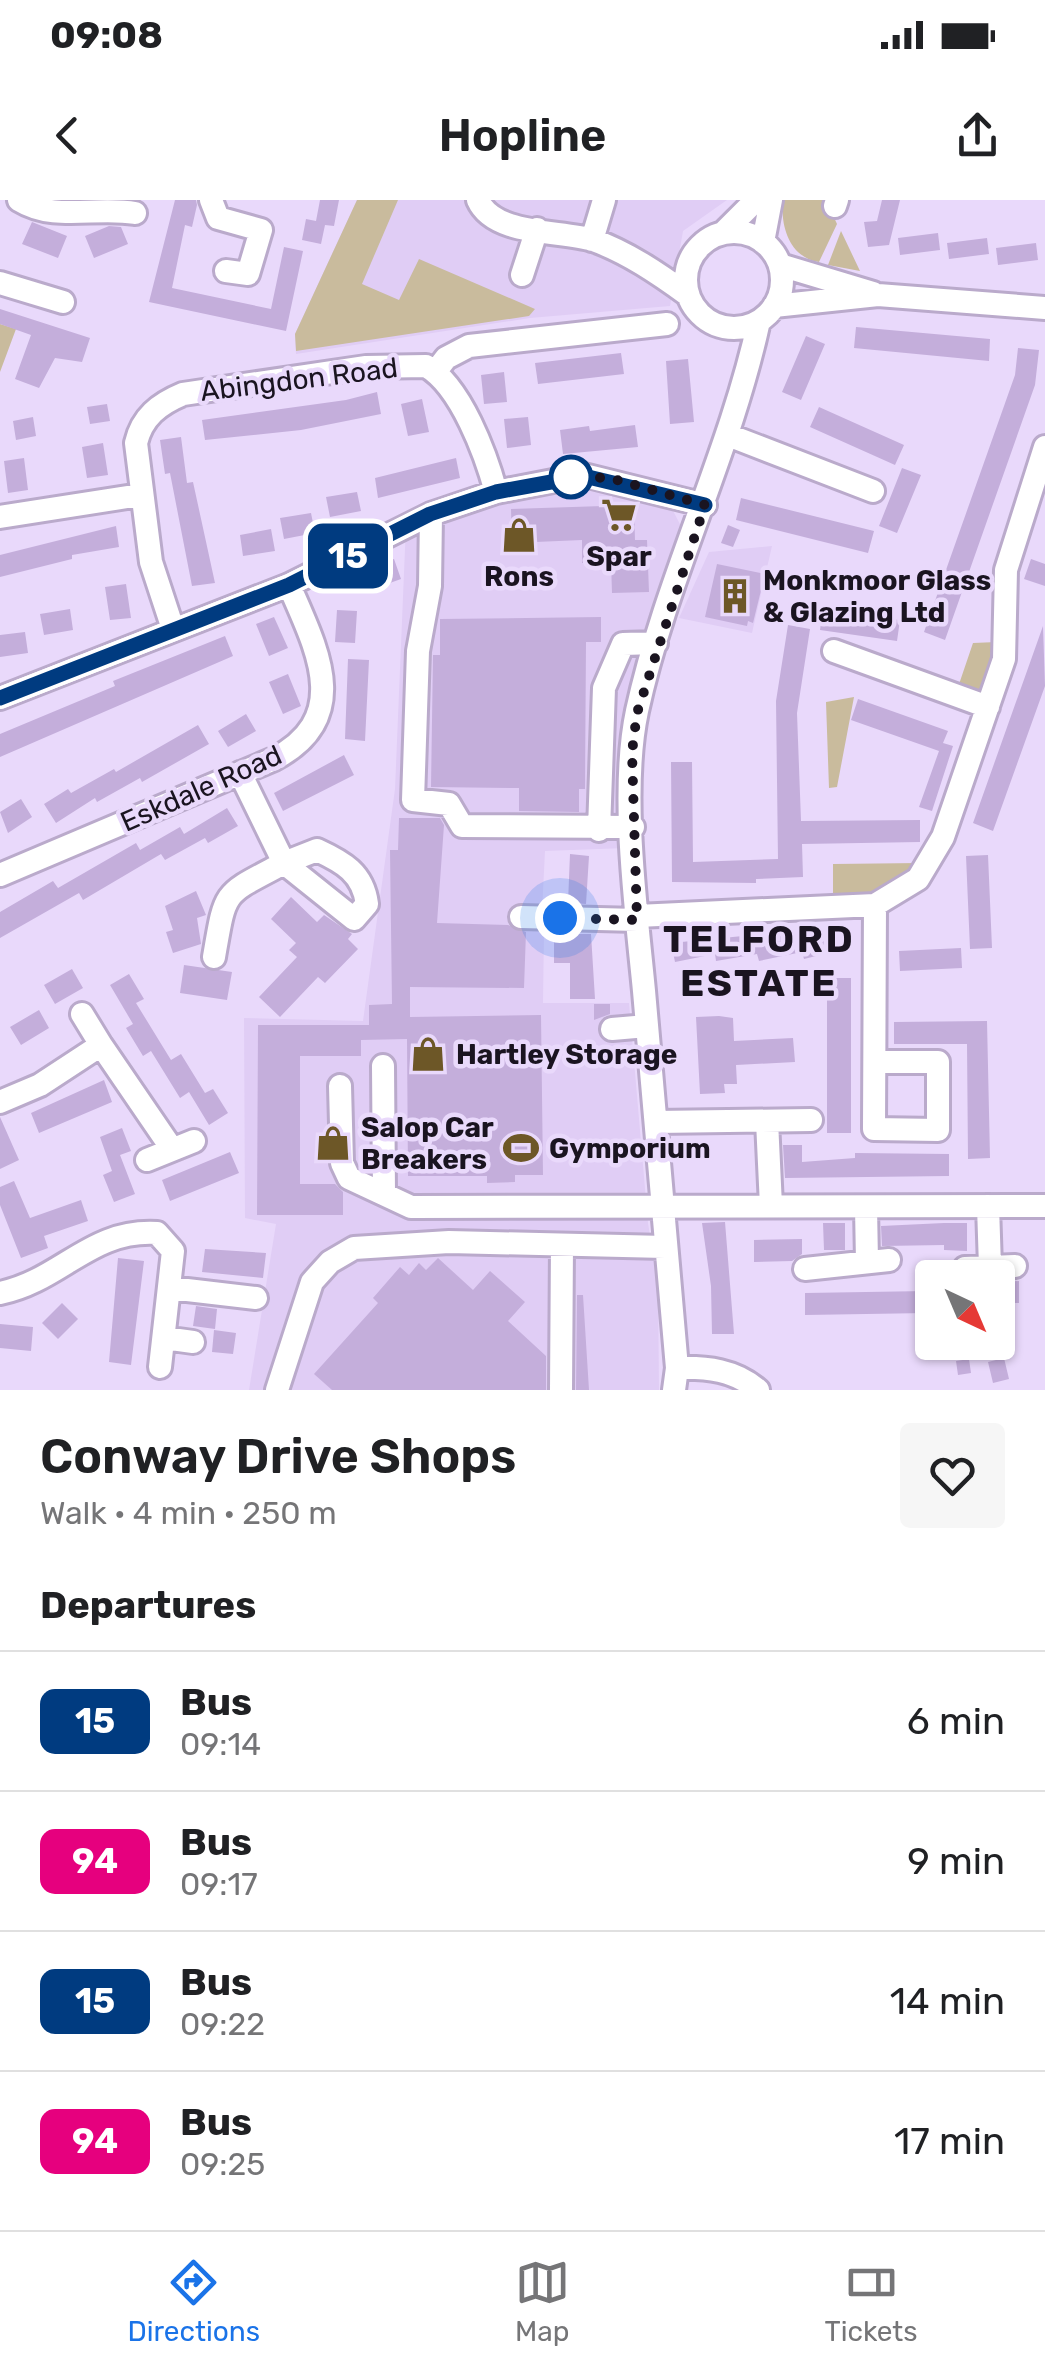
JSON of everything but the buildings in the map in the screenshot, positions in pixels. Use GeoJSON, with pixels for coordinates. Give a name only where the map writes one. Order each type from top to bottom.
{"type":"FeatureCollection","features":[{"type":"Feature","properties":{"kind":"street"},"geometry":{"type":"LineString","coordinates":[[19,200],[45,213],[91,204],[135,213]]}},
{"type":"Feature","properties":{"kind":"street"},"geometry":{"type":"LineString","coordinates":[[212,200],[218,218],[261,230],[248,274],[226,270]]}},
{"type":"Feature","properties":{"kind":"street"},"geometry":{"type":"LineString","coordinates":[[478,200],[498,221],[592,240],[654,271],[688,296],[713,324],[728,328],[767,314],[878,295]]}},
{"type":"Feature","properties":{"kind":"street"},"geometry":{"type":"LineString","coordinates":[[724,233],[756,200]]}},
{"type":"Feature","properties":{"kind":"street"},"geometry":{"type":"LineString","coordinates":[[763,242],[771,200]]}},
{"type":"Feature","properties":{"kind":"street"},"geometry":{"type":"LineString","coordinates":[[592,240],[599,201]]}},
{"type":"Feature","properties":{"kind":"street"},"geometry":{"type":"LineString","coordinates":[[522,275],[537,229]]}},
{"type":"Feature","properties":{"kind":"street"},"geometry":{"type":"LineString","coordinates":[[688,296],[686,275],[691,259],[708,240],[724,233],[739,232],[763,242],[780,266],[781,291],[767,314],[656,643],[637,713],[633,828],[675,1379],[720,1371],[745,1379],[758,1390]]}},
{"type":"Feature","properties":{"kind":"street"},"geometry":{"type":"LineString","coordinates":[[654,271],[691,259]]}},
{"type":"Feature","properties":{"kind":"street"},"geometry":{"type":"LineString","coordinates":[[780,266],[878,295],[1045,308]]}},
{"type":"Feature","properties":{"kind":"street"},"geometry":{"type":"LineString","coordinates":[[0,282],[62,302]]}},
{"type":"Feature","properties":{"kind":"street","name":"Abingdon Road"},"geometry":{"type":"LineString","coordinates":[[436,372],[446,358],[469,346],[637,337],[667,324]]}},
{"type":"Feature","properties":{"kind":"street"},"geometry":{"type":"LineString","coordinates":[[728,328],[748,371]]}},
{"type":"Feature","properties":{"kind":"street","name":"Abingdon Road"},"geometry":{"type":"LineString","coordinates":[[172,629],[151,562],[136,443],[140,426],[167,400],[183,394],[366,366],[402,363],[436,372],[482,446],[496,492]]}},
{"type":"Feature","properties":{"kind":"street"},"geometry":{"type":"LineString","coordinates":[[728,435],[872,491]]}},
{"type":"Feature","properties":{"kind":"street"},"geometry":{"type":"LineString","coordinates":[[521,917],[637,918],[875,905],[918,878],[933,859],[1004,659],[1004,592],[1011,549],[1045,447]]}},
{"type":"Feature","properties":{"kind":"street"},"geometry":{"type":"LineString","coordinates":[[0,698],[289,585],[430,514],[496,492],[584,476],[705,505]]}},
{"type":"Feature","properties":{"kind":"street"},"geometry":{"type":"LineString","coordinates":[[0,517],[140,495]]}},
{"type":"Feature","properties":{"kind":"street"},"geometry":{"type":"LineString","coordinates":[[430,514],[430,586],[418,651],[413,800],[450,804],[462,826],[633,828]]}},
{"type":"Feature","properties":{"kind":"street","name":"Eskdale Road"},"geometry":{"type":"LineString","coordinates":[[0,874],[240,773],[286,752],[300,740],[321,702],[320,658],[289,585]]}},
{"type":"Feature","properties":{"kind":"street"},"geometry":{"type":"LineString","coordinates":[[599,830],[604,688],[623,644],[656,643]]}},
{"type":"Feature","properties":{"kind":"street"},"geometry":{"type":"LineString","coordinates":[[834,652],[988,707]]}},
{"type":"Feature","properties":{"kind":"street"},"geometry":{"type":"LineString","coordinates":[[214,957],[224,902],[234,890],[284,863],[240,773]]}},
{"type":"Feature","properties":{"kind":"street"},"geometry":{"type":"LineString","coordinates":[[875,905],[876,1062]]}},
{"type":"Feature","properties":{"kind":"street"},"geometry":{"type":"LineString","coordinates":[[82,1014],[100,1044],[183,1145],[147,1160]]}},
{"type":"Feature","properties":{"kind":"street"},"geometry":{"type":"LineString","coordinates":[[612,1029],[647,1026]]}},
{"type":"Feature","properties":{"kind":"street"},"geometry":{"type":"LineString","coordinates":[[0,1102],[40,1085],[100,1044]]}},
{"type":"Feature","properties":{"kind":"street"},"geometry":{"type":"LineString","coordinates":[[382,1066],[384,1194]]}},
{"type":"Feature","properties":{"kind":"street"},"geometry":{"type":"LineString","coordinates":[[340,1086],[342,1163],[349,1178],[411,1208],[1045,1206]]}},
{"type":"Feature","properties":{"kind":"street"},"geometry":{"type":"LineString","coordinates":[[656,1122],[811,1120]]}},
{"type":"Feature","properties":{"kind":"street"},"geometry":{"type":"LineString","coordinates":[[768,1122],[770,1206]]}},
{"type":"Feature","properties":{"kind":"street"},"geometry":{"type":"LineString","coordinates":[[988,1206],[990,1260]]}},
{"type":"Feature","properties":{"kind":"street"},"geometry":{"type":"LineString","coordinates":[[805,1269],[878,1261],[866,1207]]}},
{"type":"Feature","properties":{"kind":"street"},"geometry":{"type":"LineString","coordinates":[[0,1293],[37,1281],[114,1236],[158,1232],[177,1239],[160,1367]]}},
{"type":"Feature","properties":{"kind":"street"},"geometry":{"type":"LineString","coordinates":[[277,1390],[312,1282],[330,1262],[354,1248],[449,1242],[665,1248]]}},
{"type":"Feature","properties":{"kind":"street"},"geometry":{"type":"LineString","coordinates":[[561,1390],[562,1245]]}},
{"type":"Feature","properties":{"kind":"street"},"geometry":{"type":"LineString","coordinates":[[170,1288],[256,1298]]}},
{"type":"Feature","properties":{"kind":"street"},"geometry":{"type":"LineString","coordinates":[[164,1338],[193,1342]]}},
{"type":"Feature","properties":{"kind":"shaded area"},"geometry":{"type":"Polygon","coordinates":[[[357,200],[727,200],[683,231],[670,306],[530,318],[296,354],[295,334],[357,200]]]}},
{"type":"Feature","properties":{"kind":"shaded area"},"geometry":{"type":"Polygon","coordinates":[[[357,200],[398,200],[362,284],[399,300],[419,259],[535,309],[529,316],[296,351],[295,334],[357,200]]]}},
{"type":"Feature","properties":{"kind":"shaded area"},"geometry":{"type":"Polygon","coordinates":[[[783,200],[826,200],[837,224],[819,262],[801,254],[789,239],[783,220],[783,200]]]}},
{"type":"Feature","properties":{"kind":"shaded area"},"geometry":{"type":"Polygon","coordinates":[[[841,231],[860,271],[828,265],[841,231]]]}},
{"type":"Feature","properties":{"kind":"shaded area"},"geometry":{"type":"Polygon","coordinates":[[[0,324],[16,329],[0,372],[0,324]]]}},
{"type":"Feature","properties":{"kind":"shaded area"},"geometry":{"type":"Polygon","coordinates":[[[577,482],[670,505],[683,530],[624,713],[626,848],[545,851],[542,911],[626,910],[623,931],[544,929],[543,1003],[629,1003],[648,1223],[658,1287],[659,1390],[249,1390],[276,1224],[245,1218],[244,1018],[363,1021],[395,789],[406,525],[577,482]]]}},
{"type":"Feature","properties":{"kind":"shaded area"},"geometry":{"type":"Polygon","coordinates":[[[772,546],[752,633],[679,618],[709,552],[772,546]]]}},
{"type":"Feature","properties":{"kind":"shaded area"},"geometry":{"type":"Polygon","coordinates":[[[997,642],[984,689],[978,695],[956,693],[973,643],[997,642]]]}},
{"type":"Feature","properties":{"kind":"shaded area"},"geometry":{"type":"Polygon","coordinates":[[[854,697],[837,787],[829,788],[826,702],[854,697]]]}},
{"type":"Feature","properties":{"kind":"shaded area"},"geometry":{"type":"Polygon","coordinates":[[[920,863],[901,879],[880,889],[833,898],[833,864],[920,863]]]}},
{"type":"Feature","properties":{"kind":"bus line","name":"15"},"geometry":{"type":"LineString","coordinates":[[0,698],[289,585],[430,514],[496,492],[584,476],[610,478],[705,505]]}},
{"type":"Feature","properties":{"kind":"place","name":"Spar"},"geometry":{"type":"Point","coordinates":[619,515]}},
{"type":"Feature","properties":{"kind":"place","name":"Rons"},"geometry":{"type":"Point","coordinates":[519,535]}},
{"type":"Feature","properties":{"kind":"place","name":"Monkmoor Glass & Glazing Ltd"},"geometry":{"type":"Point","coordinates":[735,596]}},
{"type":"Feature","properties":{"kind":"place","name":"Hartley Storage"},"geometry":{"type":"Point","coordinates":[428,1054]}},
{"type":"Feature","properties":{"kind":"place","name":"Salop Car Breakers"},"geometry":{"type":"Point","coordinates":[333,1143]}},
{"type":"Feature","properties":{"kind":"place","name":"Gymporium"},"geometry":{"type":"Point","coordinates":[521,1148]}},
{"type":"Feature","properties":{"kind":"district","name":"TELFORD ESTATE"},"geometry":{"type":"Point","coordinates":[759,961]}},
{"type":"Feature","properties":{"kind":"route"},"geometry":{"type":"LineString","coordinates":[[560,918],[637,920],[632,752],[637,713],[656,643],[705,505],[610,478],[571,477]]}}]}
